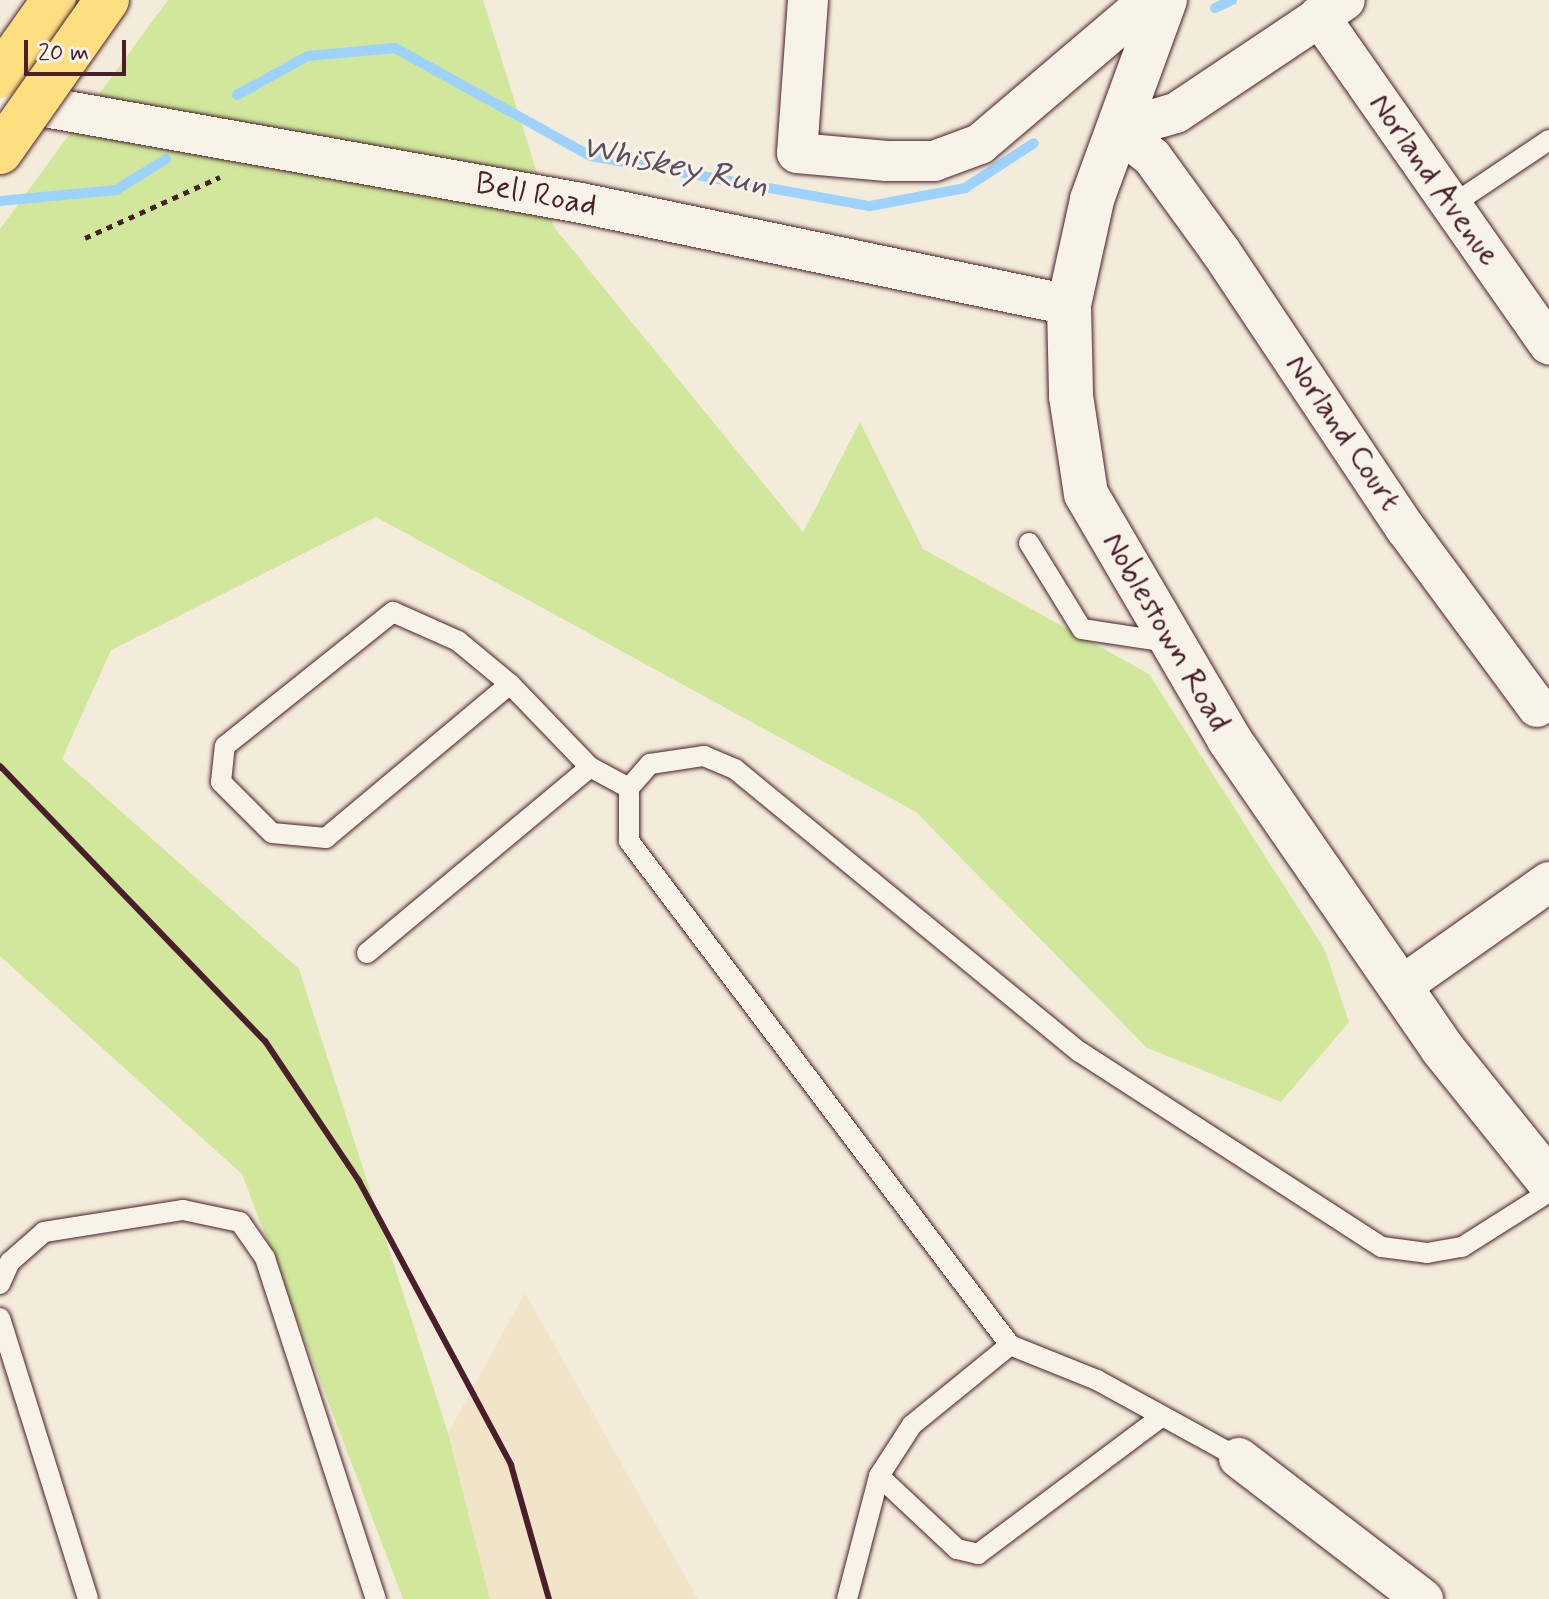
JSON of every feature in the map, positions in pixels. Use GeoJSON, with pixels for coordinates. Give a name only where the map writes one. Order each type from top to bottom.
{"type":"FeatureCollection","features":[{"type":"Feature","properties":{"kind":"highway"},"geometry":{"type":"LineString","coordinates":[[0,76],[54,0]]}},
{"type":"Feature","properties":{"kind":"highway"},"geometry":{"type":"LineString","coordinates":[[0,152],[107,0]]}},
{"type":"Feature","properties":{"kind":"main road","name":"Noblestown Road"},"geometry":{"type":"LineString","coordinates":[[1165,0],[1117,130],[1069,305],[1071,396],[1086,494],[1229,739],[1400,987],[1549,1181]]}},
{"type":"Feature","properties":{"kind":"street"},"geometry":{"type":"LineString","coordinates":[[808,0],[797,153],[934,161],[980,144],[1149,0]]}},
{"type":"Feature","properties":{"kind":"street"},"geometry":{"type":"LineString","coordinates":[[1117,130],[1176,113],[1332,8]]}},
{"type":"Feature","properties":{"kind":"street","name":"Norland Avenue"},"geometry":{"type":"LineString","coordinates":[[1332,8],[1452,205],[1549,344]]}},
{"type":"Feature","properties":{"kind":"street","name":"Bell Road"},"geometry":{"type":"LineString","coordinates":[[0,99],[565,200],[1069,305]]}},
{"type":"Feature","properties":{"kind":"street","name":"Norland Court"},"geometry":{"type":"LineString","coordinates":[[1117,130],[1152,157],[1537,707]]}},
{"type":"Feature","properties":{"kind":"street"},"geometry":{"type":"LineString","coordinates":[[1400,987],[1549,882]]}},
{"type":"Feature","properties":{"kind":"street"},"geometry":{"type":"LineString","coordinates":[[1239,1458],[1423,1599]]}},
{"type":"Feature","properties":{"kind":"lane"},"geometry":{"type":"LineString","coordinates":[[1452,205],[1549,140]]}},
{"type":"Feature","properties":{"kind":"lane"},"geometry":{"type":"LineString","coordinates":[[1029,543],[1082,629],[1173,643]]}},
{"type":"Feature","properties":{"kind":"lane"},"geometry":{"type":"LineString","coordinates":[[510,684],[326,838],[272,833],[221,782],[225,746],[393,612],[458,641],[510,684],[590,767],[629,788]]}},
{"type":"Feature","properties":{"kind":"lane"},"geometry":{"type":"LineString","coordinates":[[1239,1458],[1010,1345],[629,841],[629,788],[650,764],[673,756],[704,756],[735,769],[1080,1052],[1382,1247],[1427,1253],[1462,1247],[1549,1192]]}},
{"type":"Feature","properties":{"kind":"lane"},"geometry":{"type":"LineString","coordinates":[[367,953],[590,767]]}},
{"type":"Feature","properties":{"kind":"lane"},"geometry":{"type":"LineString","coordinates":[[0,1284],[10,1262],[44,1232],[183,1210],[240,1222],[265,1258],[376,1599]]}},
{"type":"Feature","properties":{"kind":"lane"},"geometry":{"type":"LineString","coordinates":[[0,1318],[88,1599]]}},
{"type":"Feature","properties":{"kind":"lane"},"geometry":{"type":"LineString","coordinates":[[853,1598],[879,1476],[912,1425],[1010,1345]]}},
{"type":"Feature","properties":{"kind":"lane"},"geometry":{"type":"LineString","coordinates":[[879,1476],[925,1514],[957,1549],[978,1554],[1161,1417]]}},
{"type":"Feature","properties":{"kind":"path"},"geometry":{"type":"LineString","coordinates":[[85,238],[229,173]]}},
{"type":"Feature","properties":{"kind":"shaded area"},"geometry":{"type":"Polygon","coordinates":[[[525,1293],[698,1599],[490,1599],[448,1433],[525,1293]]]}},
{"type":"Feature","properties":{"kind":"green space"},"geometry":{"type":"Polygon","coordinates":[[[168,0],[483,0],[554,227],[803,532],[860,422],[923,549],[1149,674],[1325,950],[1349,1022],[1281,1102],[1147,1048],[916,812],[376,517],[111,650],[62,759],[299,969],[448,1433],[490,1599],[403,1599],[242,1174],[0,956],[0,229],[168,0]]]}},
{"type":"Feature","properties":{"kind":"waterway","name":"Whiskey Run"},"geometry":{"type":"LineString","coordinates":[[1215,8],[1232,0]]}},
{"type":"Feature","properties":{"kind":"waterway","name":"Whiskey Run"},"geometry":{"type":"LineString","coordinates":[[237,95],[308,56],[395,48],[591,156],[870,206],[965,188],[1034,143]]}},
{"type":"Feature","properties":{"kind":"waterway","name":"Whiskey Run"},"geometry":{"type":"LineString","coordinates":[[0,201],[116,190],[166,159]]}},
{"type":"Feature","properties":{"kind":"railway"},"geometry":{"type":"LineString","coordinates":[[0,766],[265,1041],[359,1181],[511,1465],[549,1599]]}}]}
